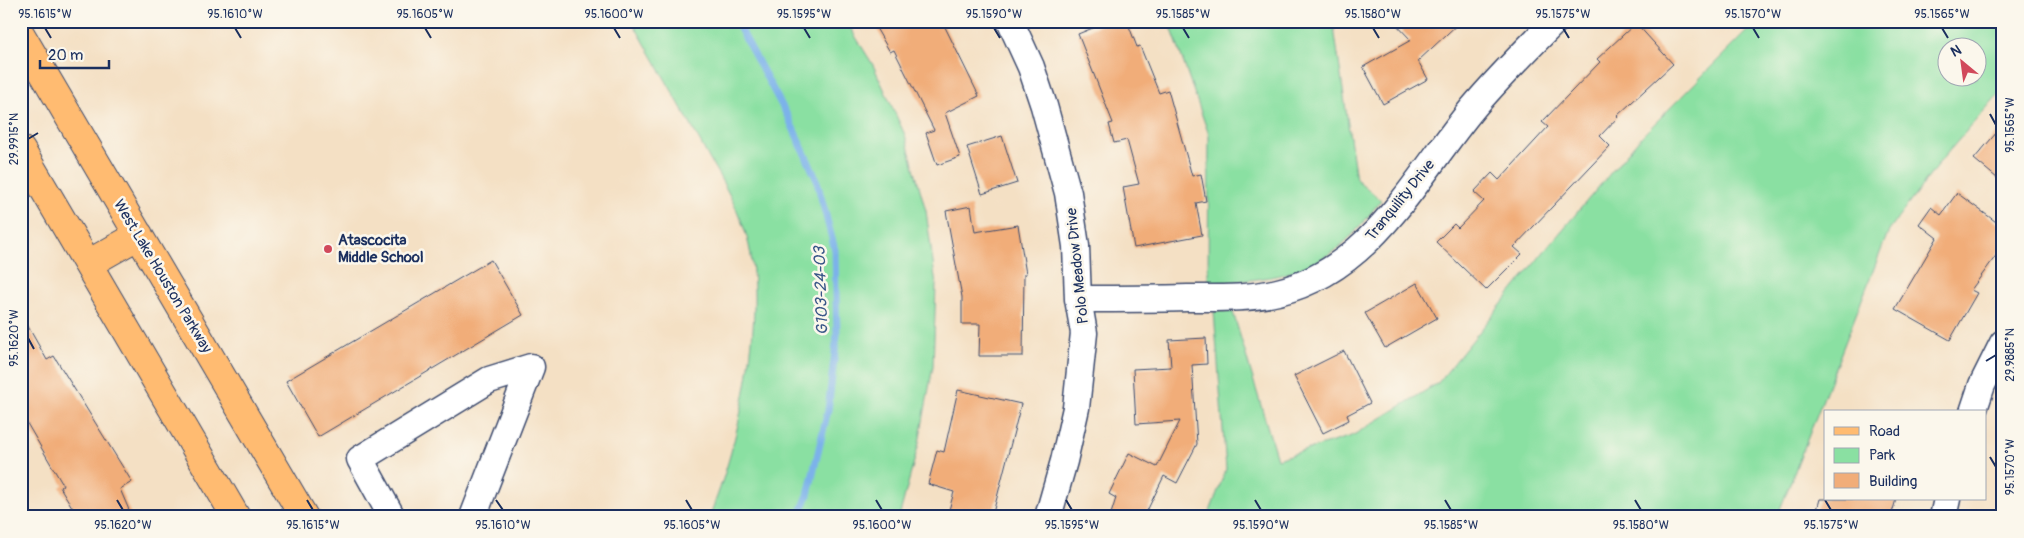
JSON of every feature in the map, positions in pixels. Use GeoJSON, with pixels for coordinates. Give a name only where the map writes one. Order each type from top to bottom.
{"type":"FeatureCollection","features":[{"type":"Feature","properties":{"kind":"main road","name":"West Lake Houston Parkway"},"geometry":{"type":"LineString","coordinates":[[21,35],[304,517]]}},
{"type":"Feature","properties":{"kind":"main road"},"geometry":{"type":"LineString","coordinates":[[21,150],[236,517]]}},
{"type":"Feature","properties":{"kind":"main road"},"geometry":{"type":"LineString","coordinates":[[88,264],[139,235]]}},
{"type":"Feature","properties":{"kind":"street","name":"Polo Meadow Drive"},"geometry":{"type":"LineString","coordinates":[[1010,21],[1031,67],[1068,192],[1076,246],[1078,299],[1084,333],[1076,408],[1064,461],[1048,517]]}},
{"type":"Feature","properties":{"kind":"street","name":"Tranquility Drive"},"geometry":{"type":"LineString","coordinates":[[1078,299],[1227,298],[1252,296],[1279,292],[1309,282],[1338,266],[1364,246],[1387,221],[1472,109],[1518,58],[1555,21]]}},
{"type":"Feature","properties":{"kind":"street"},"geometry":{"type":"LineString","coordinates":[[1974,410],[1982,384],[2003,343]]}},
{"type":"Feature","properties":{"kind":"street"},"geometry":{"type":"LineString","coordinates":[[392,517],[360,460],[489,380],[531,367],[473,517]]}},
{"type":"Feature","properties":{"kind":"street"},"geometry":{"type":"LineString","coordinates":[[1943,517],[1947,500]]}},
{"type":"Feature","properties":{"kind":"green space"},"geometry":{"type":"Polygon","coordinates":[[[632,21],[846,21],[873,65],[905,135],[926,211],[936,285],[933,366],[919,443],[899,517],[709,517],[731,453],[748,375],[753,335],[754,297],[752,262],[745,231],[738,213],[632,21]]]}},
{"type":"Feature","properties":{"kind":"green space"},"geometry":{"type":"Polygon","coordinates":[[[1169,21],[1333,21],[1356,179],[1381,200],[1358,229],[1338,248],[1321,259],[1287,273],[1249,280],[1208,283],[1209,135],[1169,21]]]}},
{"type":"Feature","properties":{"kind":"green space"},"geometry":{"type":"Polygon","coordinates":[[[1757,21],[2003,21],[2003,89],[1943,158],[1889,230],[1777,517],[1208,517],[1226,469],[1214,311],[1233,312],[1277,459],[1352,436],[1438,383],[1542,254],[1641,137],[1757,21]]]}},
{"type":"Feature","properties":{"kind":"building"},"geometry":{"type":"Polygon","coordinates":[[[872,21],[942,21],[979,96],[945,113],[960,157],[937,165],[926,133],[934,130],[894,50],[890,52],[872,21]]]}},
{"type":"Feature","properties":{"kind":"building"},"geometry":{"type":"Polygon","coordinates":[[[1110,21],[1127,21],[1137,47],[1140,46],[1159,93],[1168,90],[1192,176],[1201,174],[1206,201],[1196,203],[1202,235],[1134,248],[1123,187],[1139,184],[1127,140],[1114,143],[1109,124],[1113,123],[1078,34],[1110,21]]]}},
{"type":"Feature","properties":{"kind":"building"},"geometry":{"type":"Polygon","coordinates":[[[1393,21],[1461,21],[1418,61],[1428,79],[1383,104],[1363,67],[1411,40],[1393,21]]]}},
{"type":"Feature","properties":{"kind":"building"},"geometry":{"type":"Polygon","coordinates":[[[1636,23],[1673,64],[1617,116],[1600,136],[1610,146],[1514,247],[1522,254],[1486,290],[1436,242],[1454,224],[1458,228],[1484,201],[1474,192],[1492,173],[1499,180],[1548,127],[1542,122],[1600,62],[1597,59],[1636,23]]]}},
{"type":"Feature","properties":{"kind":"building"},"geometry":{"type":"Polygon","coordinates":[[[2003,125],[2003,183],[1974,159],[2003,125]]]}},
{"type":"Feature","properties":{"kind":"building"},"geometry":{"type":"Polygon","coordinates":[[[1002,136],[1017,183],[982,194],[967,147],[1002,136]]]}},
{"type":"Feature","properties":{"kind":"building"},"geometry":{"type":"Polygon","coordinates":[[[1957,193],[2003,227],[2003,246],[1971,290],[1977,293],[1950,340],[1895,309],[1937,238],[1919,224],[1931,207],[1941,215],[1957,193]]]}},
{"type":"Feature","properties":{"kind":"building"},"geometry":{"type":"Polygon","coordinates":[[[971,206],[975,232],[1018,225],[1026,274],[1024,274],[1023,356],[979,356],[980,324],[962,324],[962,297],[946,211],[971,206]]]}},
{"type":"Feature","properties":{"kind":"building"},"geometry":{"type":"Polygon","coordinates":[[[491,260],[523,315],[318,437],[286,381],[491,260]]]}},
{"type":"Feature","properties":{"kind":"building"},"geometry":{"type":"Polygon","coordinates":[[[1417,283],[1437,318],[1385,348],[1365,313],[1417,283]]]}},
{"type":"Feature","properties":{"kind":"building"},"geometry":{"type":"Polygon","coordinates":[[[21,314],[47,360],[54,356],[132,482],[120,489],[132,517],[78,517],[60,487],[63,485],[21,413],[21,314]]]}},
{"type":"Feature","properties":{"kind":"building"},"geometry":{"type":"Polygon","coordinates":[[[1206,338],[1207,364],[1192,365],[1197,444],[1177,483],[1164,476],[1144,517],[1110,517],[1116,498],[1109,494],[1129,453],[1157,467],[1180,421],[1136,424],[1133,369],[1171,367],[1169,340],[1206,338]]]}},
{"type":"Feature","properties":{"kind":"building"},"geometry":{"type":"Polygon","coordinates":[[[1344,351],[1370,403],[1347,415],[1349,420],[1323,433],[1294,376],[1344,351]]]}},
{"type":"Feature","properties":{"kind":"building"},"geometry":{"type":"Polygon","coordinates":[[[958,390],[1021,404],[992,517],[947,517],[954,492],[928,484],[937,450],[944,452],[958,390]]]}},
{"type":"Feature","properties":{"kind":"building"},"geometry":{"type":"Polygon","coordinates":[[[1820,499],[1896,500],[1891,517],[1815,517],[1820,499]]]}},
{"type":"Feature","properties":{"kind":"waterway","name":"G103-24-03"},"geometry":{"type":"LineString","coordinates":[[736,21],[788,117],[816,178],[835,250],[837,335],[828,410],[808,495],[799,517]]}},
{"type":"Feature","properties":{"kind":"place","name":"Atascocita Middle School"},"geometry":{"type":"Point","coordinates":[328,249]}}]}
